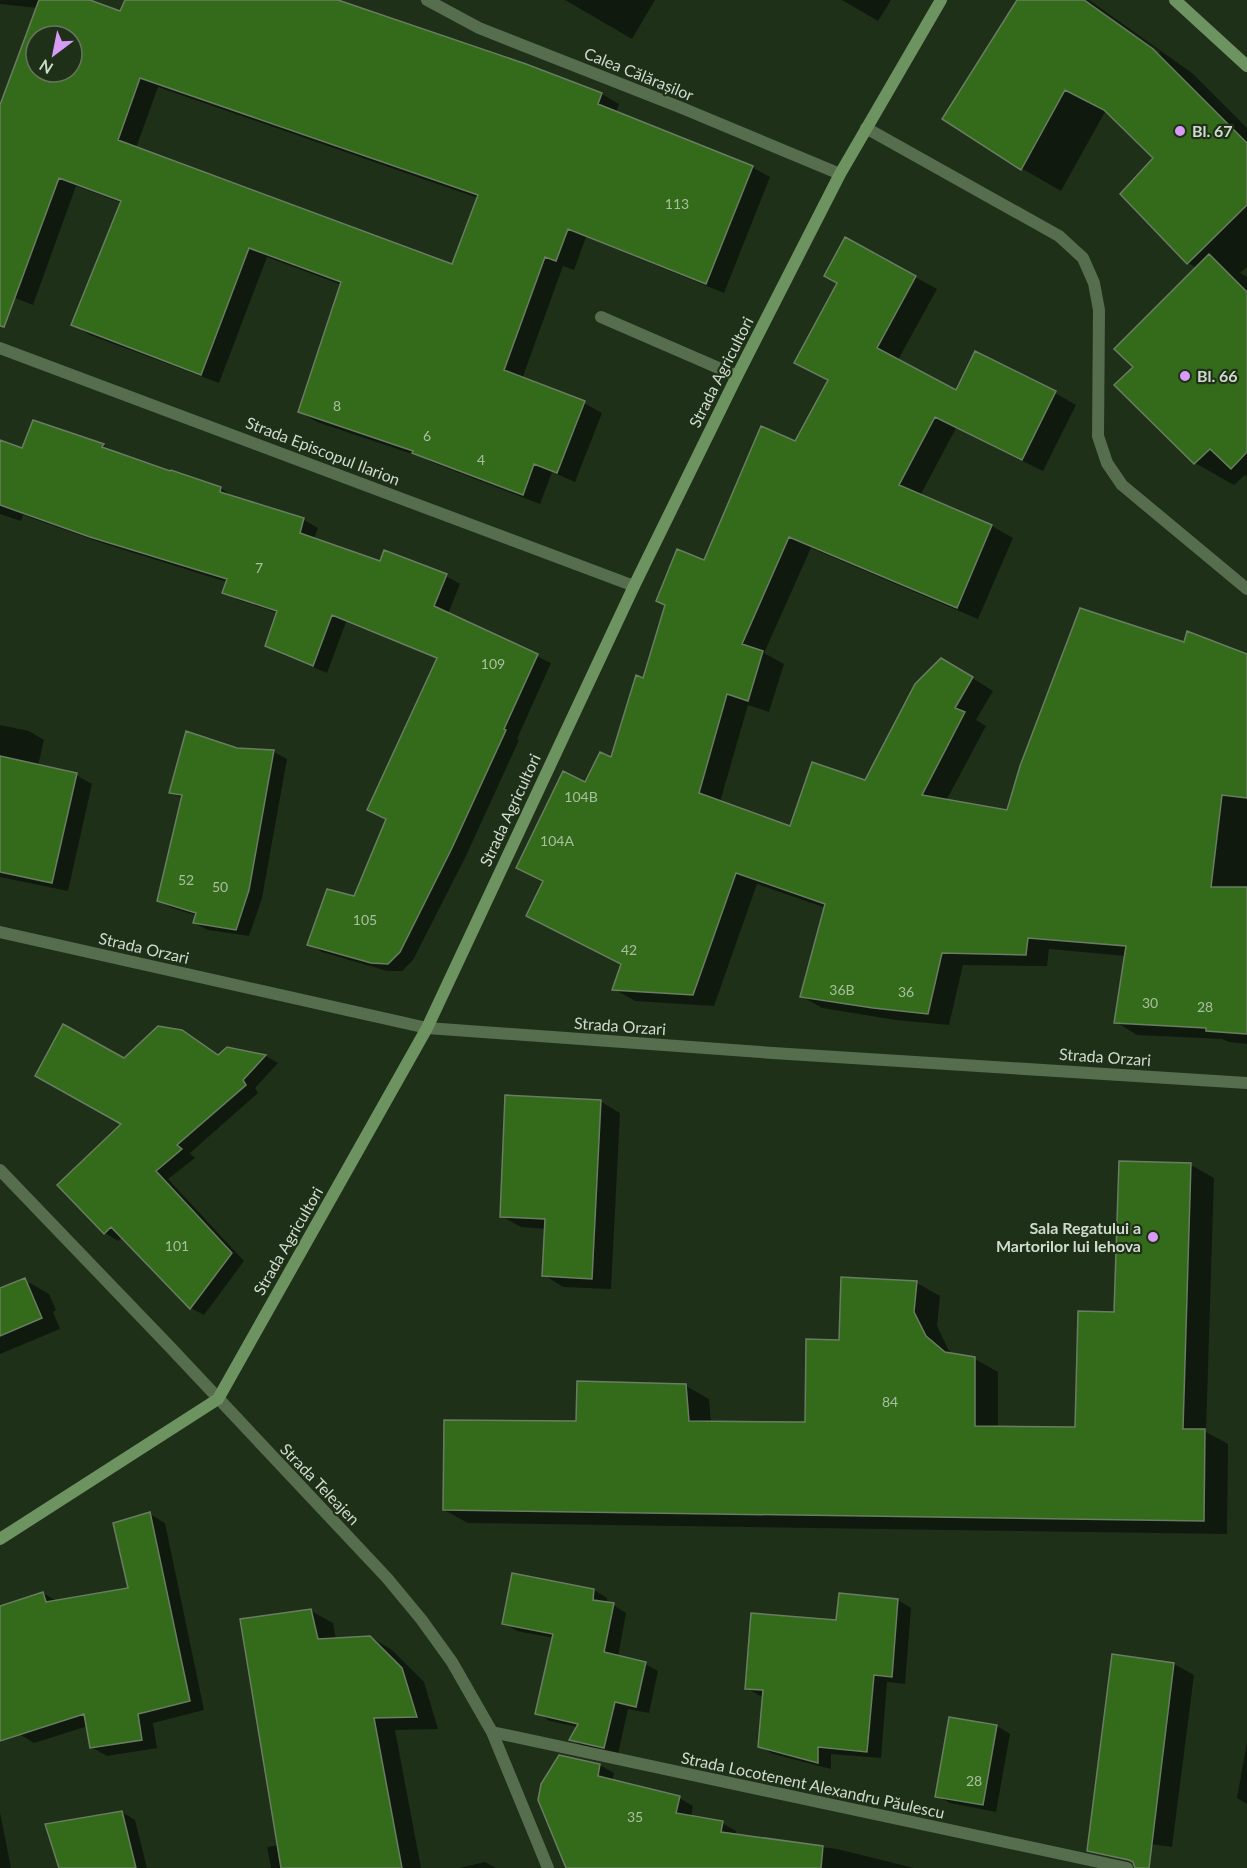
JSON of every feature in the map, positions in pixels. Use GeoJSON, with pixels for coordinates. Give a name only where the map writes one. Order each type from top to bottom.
{"type":"FeatureCollection","features":[{"type":"Feature","properties":{"kind":"street","name":"Calea Călărașilor"},"geometry":{"type":"LineString","coordinates":[[427,0],[478,28],[840,174]]}},
{"type":"Feature","properties":{"kind":"street","name":"Strada Agricultori"},"geometry":{"type":"LineString","coordinates":[[0,1539],[218,1399],[427,1028],[634,586],[737,376],[840,174],[941,0]]}},
{"type":"Feature","properties":{"kind":"street"},"geometry":{"type":"LineString","coordinates":[[1175,0],[1247,66]]}},
{"type":"Feature","properties":{"kind":"street"},"geometry":{"type":"LineString","coordinates":[[866,128],[1059,236],[1083,258],[1094,284],[1099,310],[1098,436],[1107,463],[1122,485],[1247,589]]}},
{"type":"Feature","properties":{"kind":"street"},"geometry":{"type":"LineString","coordinates":[[601,317],[737,376]]}},
{"type":"Feature","properties":{"kind":"street","name":"Strada Episcopul Ilarion"},"geometry":{"type":"LineString","coordinates":[[0,348],[634,586]]}},
{"type":"Feature","properties":{"kind":"street","name":"Strada Orzari"},"geometry":{"type":"LineString","coordinates":[[0,932],[427,1028],[1247,1083]]}},
{"type":"Feature","properties":{"kind":"street","name":"Strada Teleajen"},"geometry":{"type":"LineString","coordinates":[[0,1170],[387,1578],[421,1619],[452,1662],[492,1732],[548,1868]]}},
{"type":"Feature","properties":{"kind":"street","name":"Strada Locotenent Alexandru Păulescu"},"geometry":{"type":"LineString","coordinates":[[492,1732],[1127,1868]]}},
{"type":"Feature","properties":{"kind":"building"},"geometry":{"type":"Polygon","coordinates":[[[39,0],[90,0],[120,11],[125,0],[338,0],[526,64],[602,93],[598,104],[753,166],[706,284],[568,229],[556,261],[545,257],[504,370],[585,401],[557,473],[534,464],[523,495],[412,453],[413,451],[298,412],[341,282],[249,248],[201,375],[71,325],[121,201],[59,178],[4,327],[0,326],[0,105],[24,40],[24,84],[84,84],[84,24],[30,24],[39,0]],[[140,78],[118,140],[452,264],[478,195],[140,78]]]}},
{"type":"Feature","properties":{"kind":"building","name":"Bl. 67"},"geometry":{"type":"Polygon","coordinates":[[[1017,0],[1084,0],[1153,49],[1247,143],[1247,205],[1187,264],[1120,194],[1153,158],[1104,110],[1065,90],[1021,170],[942,119],[1017,0]]]}},
{"type":"Feature","properties":{"kind":"building"},"geometry":{"type":"Polygon","coordinates":[[[845,237],[916,276],[877,348],[956,390],[975,351],[1056,391],[1022,460],[935,417],[899,485],[992,525],[957,608],[789,537],[742,644],[763,651],[748,701],[727,694],[699,793],[790,826],[812,762],[865,780],[915,684],[941,658],[973,677],[955,708],[965,712],[922,795],[1007,810],[1020,766],[1080,608],[1184,642],[1187,631],[1247,654],[1247,798],[1222,795],[1211,887],[1247,887],[1247,1034],[1206,1031],[1206,1028],[1114,1023],[1126,946],[1028,938],[1026,955],[942,953],[928,1014],[800,997],[825,904],[736,873],[693,995],[612,990],[621,964],[526,916],[543,881],[516,868],[563,771],[585,782],[600,752],[611,757],[636,675],[643,678],[665,605],[656,601],[677,549],[704,560],[761,426],[795,441],[828,380],[794,363],[837,283],[824,276],[845,237]]]}},
{"type":"Feature","properties":{"kind":"building","name":"Bl. 66"},"geometry":{"type":"Polygon","coordinates":[[[1209,254],[1247,292],[1247,452],[1231,469],[1210,449],[1194,464],[1114,385],[1133,367],[1114,349],[1209,254]]]}},
{"type":"Feature","properties":{"kind":"building"},"geometry":{"type":"Polygon","coordinates":[[[33,420],[104,444],[102,447],[221,487],[220,492],[304,518],[300,533],[380,561],[384,550],[447,574],[434,606],[538,654],[452,848],[400,952],[388,964],[371,963],[307,945],[327,889],[354,896],[386,819],[367,810],[437,658],[332,615],[313,666],[265,646],[277,611],[222,593],[227,579],[90,537],[0,505],[0,440],[22,448],[33,420]]]}},
{"type":"Feature","properties":{"kind":"building"},"geometry":{"type":"Polygon","coordinates":[[[186,731],[237,748],[274,750],[249,890],[236,930],[193,923],[196,913],[157,901],[182,795],[169,793],[186,731]]]}},
{"type":"Feature","properties":{"kind":"building"},"geometry":{"type":"Polygon","coordinates":[[[0,756],[77,773],[52,883],[0,872],[0,756]]]}},
{"type":"Feature","properties":{"kind":"building"},"geometry":{"type":"Polygon","coordinates":[[[63,1024],[124,1058],[158,1026],[182,1030],[218,1055],[227,1047],[266,1055],[243,1080],[246,1085],[177,1145],[182,1149],[156,1171],[232,1253],[190,1309],[111,1227],[104,1234],[57,1185],[121,1124],[35,1076],[63,1024]]]}},
{"type":"Feature","properties":{"kind":"building"},"geometry":{"type":"Polygon","coordinates":[[[505,1095],[601,1100],[592,1279],[542,1276],[545,1219],[500,1217],[505,1095]]]}},
{"type":"Feature","properties":{"kind":"building"},"geometry":{"type":"Polygon","coordinates":[[[1119,1161],[1191,1163],[1183,1429],[1205,1429],[1204,1521],[443,1510],[444,1420],[576,1421],[577,1381],[686,1384],[689,1421],[805,1422],[806,1339],[839,1340],[841,1277],[917,1281],[914,1312],[926,1336],[945,1352],[975,1357],[975,1426],[1075,1427],[1078,1311],[1114,1312],[1119,1161]]]}},
{"type":"Feature","properties":{"kind":"building"},"geometry":{"type":"Polygon","coordinates":[[[25,1278],[42,1318],[0,1336],[0,1288],[25,1278]]]}},
{"type":"Feature","properties":{"kind":"building"},"geometry":{"type":"Polygon","coordinates":[[[150,1512],[190,1701],[138,1714],[142,1740],[90,1748],[84,1714],[0,1741],[0,1606],[43,1592],[46,1602],[128,1588],[113,1523],[150,1512]]]}},
{"type":"Feature","properties":{"kind":"building"},"geometry":{"type":"Polygon","coordinates":[[[512,1573],[594,1589],[593,1600],[614,1603],[604,1652],[646,1662],[636,1707],[615,1702],[604,1748],[569,1740],[578,1724],[535,1714],[553,1634],[502,1624],[512,1573]]]}},
{"type":"Feature","properties":{"kind":"building"},"geometry":{"type":"Polygon","coordinates":[[[839,1593],[898,1599],[892,1677],[874,1675],[867,1752],[818,1747],[818,1763],[758,1747],[763,1690],[745,1689],[751,1613],[836,1620],[839,1593]]]}},
{"type":"Feature","properties":{"kind":"building"},"geometry":{"type":"Polygon","coordinates":[[[311,1609],[318,1639],[370,1636],[402,1668],[417,1717],[374,1718],[402,1868],[281,1868],[240,1619],[311,1609]]]}},
{"type":"Feature","properties":{"kind":"building"},"geometry":{"type":"Polygon","coordinates":[[[1112,1654],[1174,1663],[1149,1868],[1135,1868],[1133,1862],[1129,1860],[1087,1851],[1112,1654]]]}},
{"type":"Feature","properties":{"kind":"building"},"geometry":{"type":"Polygon","coordinates":[[[949,1717],[997,1725],[983,1805],[935,1797],[949,1717]]]}},
{"type":"Feature","properties":{"kind":"building"},"geometry":{"type":"Polygon","coordinates":[[[559,1755],[600,1764],[598,1776],[680,1796],[676,1813],[723,1821],[721,1832],[823,1846],[821,1868],[566,1868],[538,1800],[541,1784],[559,1755]]]}},
{"type":"Feature","properties":{"kind":"building"},"geometry":{"type":"Polygon","coordinates":[[[122,1811],[136,1868],[59,1868],[45,1824],[122,1811]]]}},
{"type":"Feature","properties":{"kind":"place","name":"Bl. 67"},"geometry":{"type":"Point","coordinates":[1180,131]}},
{"type":"Feature","properties":{"kind":"place","name":"Bl. 66"},"geometry":{"type":"Point","coordinates":[1185,376]}},
{"type":"Feature","properties":{"kind":"place","name":"Sala Regatului a Martorilor lui Iehova"},"geometry":{"type":"Point","coordinates":[1153,1237]}}]}
